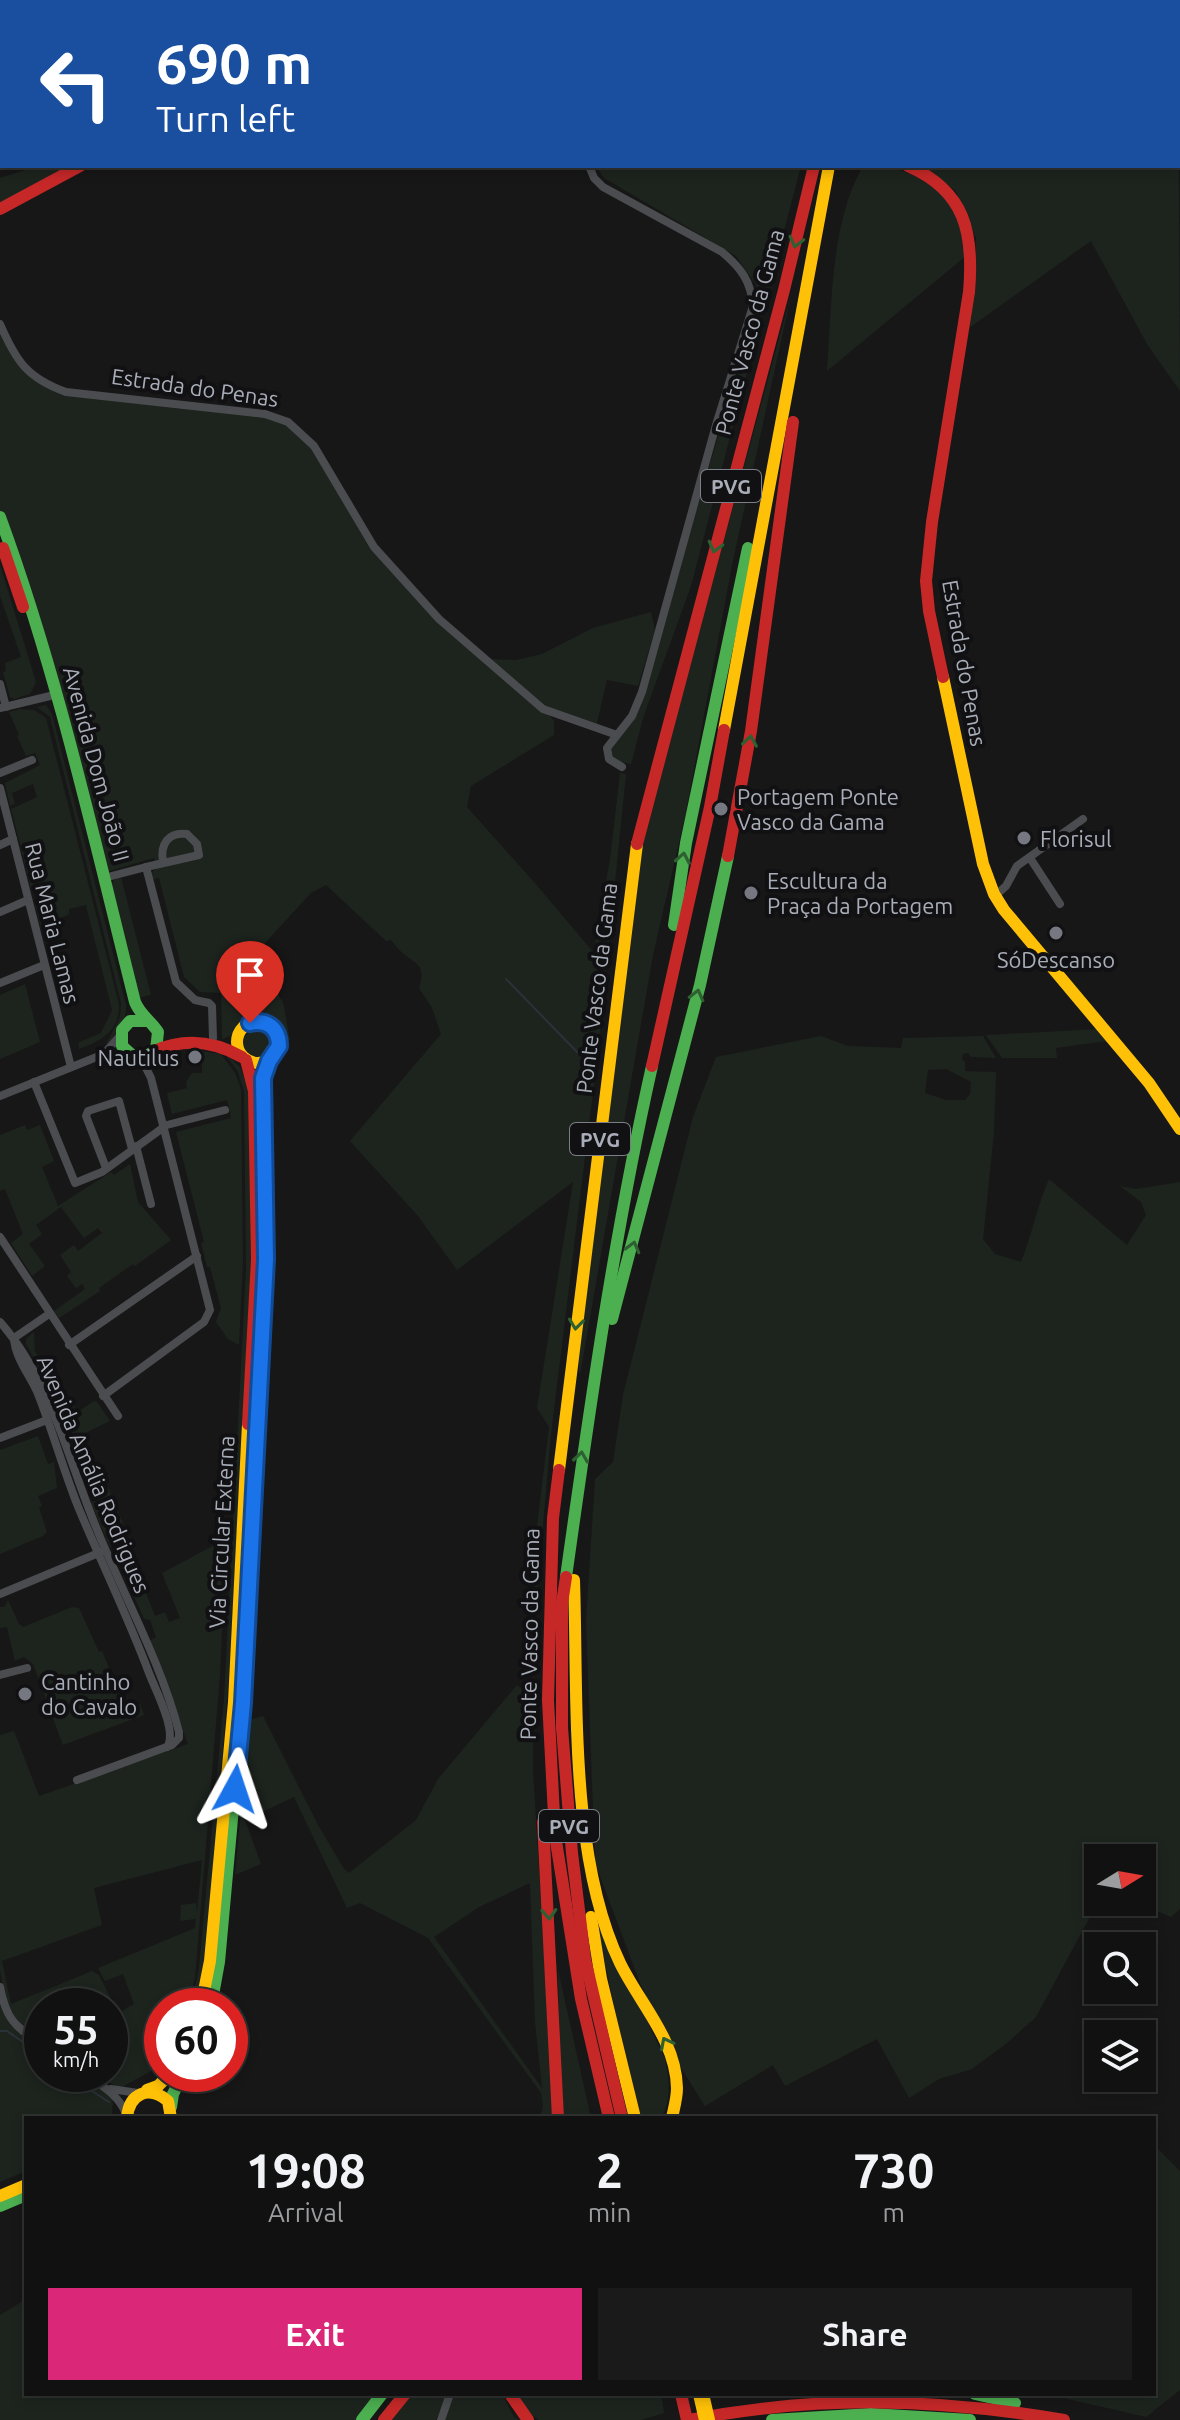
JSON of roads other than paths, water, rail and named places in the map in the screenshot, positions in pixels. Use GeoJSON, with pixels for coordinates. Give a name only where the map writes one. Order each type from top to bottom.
{"type":"FeatureCollection","features":[{"type":"Feature","properties":{"kind":"main road"},"geometry":{"type":"LineString","coordinates":[[0,209],[76,168]]}},
{"type":"Feature","properties":{"kind":"main road","name":"Ponte Vasco da Gama"},"geometry":{"type":"LineString","coordinates":[[609,2116],[581,1999],[555,1835],[548,1729],[550,1557],[585,1246],[638,835],[784,290],[814,168]]}},
{"type":"Feature","properties":{"kind":"main road","name":"Ponte Vasco da Gama"},"geometry":{"type":"LineString","coordinates":[[622,2116],[585,1959],[564,1774],[562,1603],[589,1403],[636,1136],[710,807],[829,168]]}},
{"type":"Feature","properties":{"kind":"main road","name":"Estrada do Penas"},"geometry":{"type":"LineString","coordinates":[[912,168],[944,187],[961,211],[969,236],[968,287],[926,581],[929,611],[983,864],[995,896],[1149,1083],[1180,1129]]}},
{"type":"Feature","properties":{"kind":"main road","name":"Ponte Vasco da Gama"},"geometry":{"type":"LineString","coordinates":[[589,1403],[703,972],[746,763],[820,214]]}},
{"type":"Feature","properties":{"kind":"main road","name":"Avenida Dom João II"},"geometry":{"type":"LineString","coordinates":[[0,517],[37,626],[135,1002],[138,1012],[152,1024]]}},
{"type":"Feature","properties":{"kind":"main road","name":"Avenida Dom João II"},"geometry":{"type":"LineString","coordinates":[[0,540],[50,696],[128,1000],[129,1017],[121,1033]]}},
{"type":"Feature","properties":{"kind":"main road"},"geometry":{"type":"LineString","coordinates":[[136,1019],[152,1024],[171,1037],[227,1038],[255,1021],[273,1028],[279,1046],[269,1061],[257,1064],[222,1045],[174,1043],[145,1057],[130,1056],[122,1046],[121,1033],[136,1019]]}},
{"type":"Feature","properties":{"kind":"main road"},"geometry":{"type":"LineString","coordinates":[[152,1024],[159,1038],[154,1052]]}},
{"type":"Feature","properties":{"kind":"main road"},"geometry":{"type":"LineString","coordinates":[[241,1030],[237,1044],[244,1058]]}},
{"type":"Feature","properties":{"kind":"main road","name":"Via Circular Externa"},"geometry":{"type":"LineString","coordinates":[[205,1988],[210,1961],[234,1702],[257,1259],[254,1091],[244,1058]]}},
{"type":"Feature","properties":{"kind":"main road","name":"Via Circular Externa"},"geometry":{"type":"LineString","coordinates":[[214,1988],[243,1703],[266,1259],[263,1078],[269,1061]]}},
{"type":"Feature","properties":{"kind":"main road"},"geometry":{"type":"LineString","coordinates":[[573,1529],[585,1831],[597,1900],[620,1962],[671,2050],[677,2089],[672,2116]]}},
{"type":"Feature","properties":{"kind":"main road"},"geometry":{"type":"LineString","coordinates":[[550,1557],[542,1664],[540,1753],[558,2116]]}},
{"type":"Feature","properties":{"kind":"main road"},"geometry":{"type":"LineString","coordinates":[[574,1593],[569,1642],[578,1831],[601,1979],[635,2116]]}},
{"type":"Feature","properties":{"kind":"main road"},"geometry":{"type":"LineString","coordinates":[[127,2116],[129,2103],[144,2091]]}},
{"type":"Feature","properties":{"kind":"main road"},"geometry":{"type":"LineString","coordinates":[[140,2092],[156,2092],[168,2101],[172,2114]]}},
{"type":"Feature","properties":{"kind":"main road"},"geometry":{"type":"LineString","coordinates":[[172,2114],[174,2092]]}},
{"type":"Feature","properties":{"kind":"main road"},"geometry":{"type":"LineString","coordinates":[[0,2196],[24,2186]]}},
{"type":"Feature","properties":{"kind":"main road"},"geometry":{"type":"LineString","coordinates":[[0,2206],[24,2196]]}},
{"type":"Feature","properties":{"kind":"main road"},"geometry":{"type":"LineString","coordinates":[[362,2420],[382,2396]]}},
{"type":"Feature","properties":{"kind":"main road"},"geometry":{"type":"LineString","coordinates":[[370,2420],[383,2396]]}},
{"type":"Feature","properties":{"kind":"main road"},"geometry":{"type":"LineString","coordinates":[[384,2420],[403,2396]]}},
{"type":"Feature","properties":{"kind":"main road"},"geometry":{"type":"LineString","coordinates":[[511,2396],[528,2420]]}},
{"type":"Feature","properties":{"kind":"main road"},"geometry":{"type":"LineString","coordinates":[[682,2396],[688,2420],[810,2401],[878,2399],[973,2406],[1063,2420]]}},
{"type":"Feature","properties":{"kind":"main road"},"geometry":{"type":"LineString","coordinates":[[702,2396],[714,2418]]}},
{"type":"Feature","properties":{"kind":"main road"},"geometry":{"type":"LineString","coordinates":[[709,2396],[714,2418]]}},
{"type":"Feature","properties":{"kind":"main road"},"geometry":{"type":"LineString","coordinates":[[714,2418],[773,2396]]}},
{"type":"Feature","properties":{"kind":"main road"},"geometry":{"type":"LineString","coordinates":[[985,2396],[1029,2405],[1063,2420]]}},
{"type":"Feature","properties":{"kind":"main road"},"geometry":{"type":"LineString","coordinates":[[772,2420],[880,2414],[970,2420]]}},
{"type":"Feature","properties":{"kind":"street"},"geometry":{"type":"LineString","coordinates":[[590,168],[603,187],[722,252],[737,264],[751,290],[753,306],[716,425],[642,692],[632,716],[606,751],[609,759],[622,767]]}},
{"type":"Feature","properties":{"kind":"street","name":"Estrada do Penas"},"geometry":{"type":"LineString","coordinates":[[0,324],[13,354],[27,371],[44,384],[66,392],[265,414],[288,422],[314,446],[374,547],[439,619],[543,709],[617,735]]}},
{"type":"Feature","properties":{"kind":"street"},"geometry":{"type":"LineString","coordinates":[[0,684],[3,707],[50,696]]}},
{"type":"Feature","properties":{"kind":"street"},"geometry":{"type":"LineString","coordinates":[[0,773],[32,760]]}},
{"type":"Feature","properties":{"kind":"street","name":"Rua Maria Lamas"},"geometry":{"type":"LineString","coordinates":[[0,788],[71,1067]]}},
{"type":"Feature","properties":{"kind":"street"},"geometry":{"type":"LineString","coordinates":[[995,896],[1006,886],[1017,866],[1083,819]]}},
{"type":"Feature","properties":{"kind":"street"},"geometry":{"type":"LineString","coordinates":[[104,878],[199,855],[197,844],[187,834],[168,838],[162,848],[163,862]]}},
{"type":"Feature","properties":{"kind":"street"},"geometry":{"type":"LineString","coordinates":[[0,845],[13,839]]}},
{"type":"Feature","properties":{"kind":"street"},"geometry":{"type":"LineString","coordinates":[[1030,858],[1060,904]]}},
{"type":"Feature","properties":{"kind":"street"},"geometry":{"type":"LineString","coordinates":[[146,867],[176,982],[195,1000],[212,1006],[213,1038]]}},
{"type":"Feature","properties":{"kind":"street"},"geometry":{"type":"LineString","coordinates":[[0,912],[28,900]]}},
{"type":"Feature","properties":{"kind":"street"},"geometry":{"type":"LineString","coordinates":[[0,983],[44,965]]}},
{"type":"Feature","properties":{"kind":"street"},"geometry":{"type":"LineString","coordinates":[[0,1096],[104,1054],[121,1033]]}},
{"type":"Feature","properties":{"kind":"street"},"geometry":{"type":"LineString","coordinates":[[151,1078],[154,1052]]}},
{"type":"Feature","properties":{"kind":"street"},"geometry":{"type":"LineString","coordinates":[[103,1396],[210,1315],[151,1078],[140,1062],[130,1056],[104,1054]]}},
{"type":"Feature","properties":{"kind":"street"},"geometry":{"type":"LineString","coordinates":[[34,1082],[75,1183],[95,1176],[164,1126],[225,1110]]}},
{"type":"Feature","properties":{"kind":"street"},"geometry":{"type":"LineString","coordinates":[[106,1168],[86,1116],[88,1111],[119,1101],[151,1204]]}},
{"type":"Feature","properties":{"kind":"street"},"geometry":{"type":"LineString","coordinates":[[0,1237],[118,1416]]}},
{"type":"Feature","properties":{"kind":"street"},"geometry":{"type":"LineString","coordinates":[[69,1345],[197,1256]]}},
{"type":"Feature","properties":{"kind":"street"},"geometry":{"type":"LineString","coordinates":[[14,1338],[49,1314]]}},
{"type":"Feature","properties":{"kind":"street","name":"Avenida Amália Rodrigues"},"geometry":{"type":"LineString","coordinates":[[0,1322],[41,1381],[102,1552]]}},
{"type":"Feature","properties":{"kind":"street","name":"Avenida Amália Rodrigues"},"geometry":{"type":"LineString","coordinates":[[14,1338],[15,1354],[38,1392],[78,1507],[135,1626],[170,1728],[171,1742],[167,1747],[77,1780]]}},
{"type":"Feature","properties":{"kind":"street"},"geometry":{"type":"LineString","coordinates":[[0,1438],[47,1420]]}},
{"type":"Feature","properties":{"kind":"street"},"geometry":{"type":"LineString","coordinates":[[0,1594],[102,1552]]}},
{"type":"Feature","properties":{"kind":"street"},"geometry":{"type":"LineString","coordinates":[[0,1675],[27,1668]]}},
{"type":"Feature","properties":{"kind":"street"},"geometry":{"type":"LineString","coordinates":[[0,1987],[11,2023],[24,2032]]}},
{"type":"Feature","properties":{"kind":"street"},"geometry":{"type":"LineString","coordinates":[[128,2091],[140,2092]]}},
{"type":"Feature","properties":{"kind":"street"},"geometry":{"type":"LineString","coordinates":[[110,2092],[123,2105],[127,2116]]}},
{"type":"Feature","properties":{"kind":"street"},"geometry":{"type":"LineString","coordinates":[[441,2420],[449,2396]]}},
{"type":"Feature","properties":{"kind":"waterway"},"geometry":{"type":"LineString","coordinates":[[506,979],[580,1055]]}},
{"type":"Feature","properties":{"kind":"waterway"},"geometry":{"type":"LineString","coordinates":[[0,2031],[7,2031],[24,2043]]}},
{"type":"Feature","properties":{"kind":"waterway"},"geometry":{"type":"LineString","coordinates":[[93,2092],[109,2102]]}},
{"type":"Feature","properties":{"kind":"place","name":"Portagem Ponte Vasco da Gama"},"geometry":{"type":"Point","coordinates":[721,809]}},
{"type":"Feature","properties":{"kind":"place","name":"Florisul"},"geometry":{"type":"Point","coordinates":[1024,838]}},
{"type":"Feature","properties":{"kind":"place","name":"Escultura da Praça da Portagem"},"geometry":{"type":"Point","coordinates":[751,893]}},
{"type":"Feature","properties":{"kind":"place","name":"SóDescanso"},"geometry":{"type":"Point","coordinates":[1056,933]}},
{"type":"Feature","properties":{"kind":"place","name":"Nautilus"},"geometry":{"type":"Point","coordinates":[195,1057]}},
{"type":"Feature","properties":{"kind":"place","name":"Cantinho do Cavalo"},"geometry":{"type":"Point","coordinates":[25,1694]}}]}
